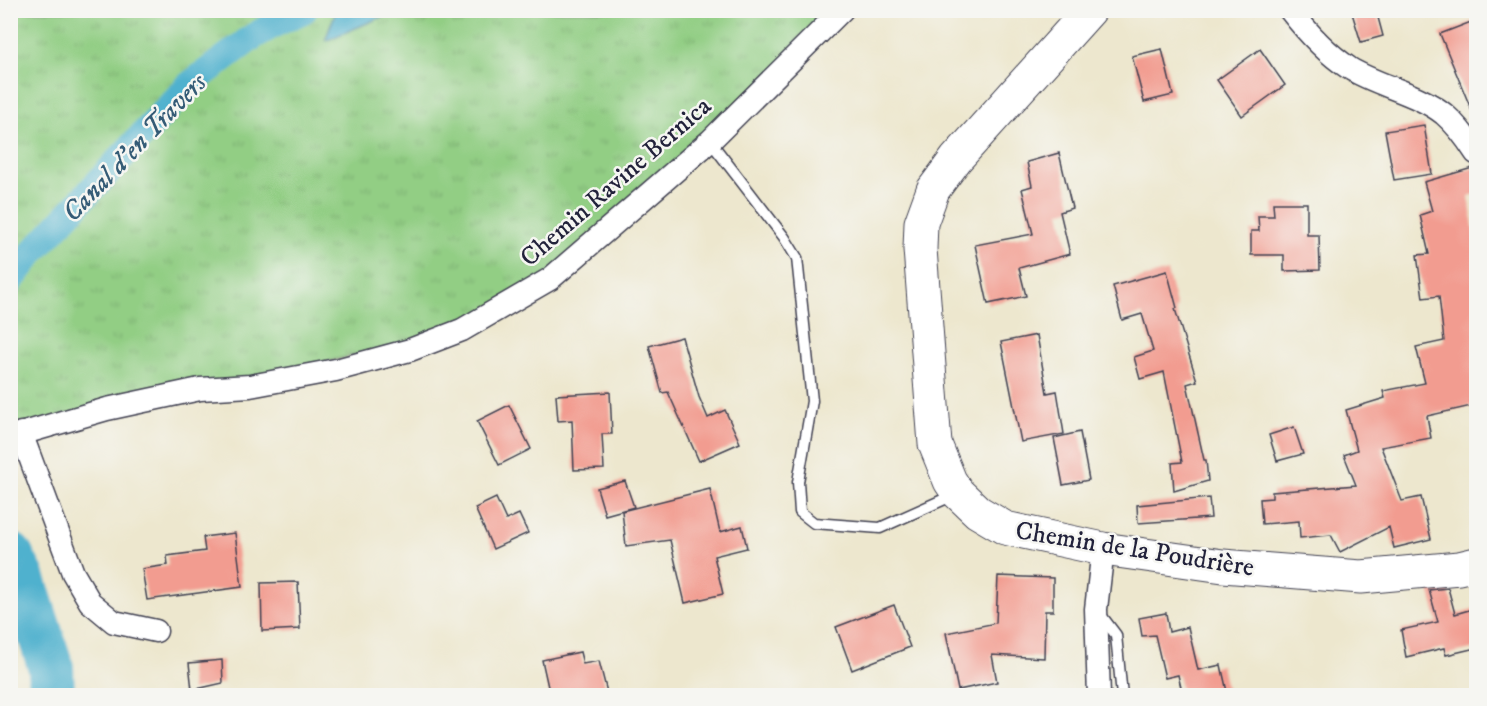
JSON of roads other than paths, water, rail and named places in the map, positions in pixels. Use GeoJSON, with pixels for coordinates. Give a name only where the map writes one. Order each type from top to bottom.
{"type":"FeatureCollection","features":[{"type":"Feature","properties":{"kind":"main road","name":"Chemin de la Poudrière"},"geometry":{"type":"LineString","coordinates":[[1090,10],[956,159],[933,190],[921,223],[920,249],[935,444],[950,481],[958,493],[978,512],[1005,528],[1103,549],[1223,566],[1361,577],[1459,568],[1476,564]]}},
{"type":"Feature","properties":{"kind":"street","name":"Chemin Ravine Bernica"},"geometry":{"type":"LineString","coordinates":[[16,435],[106,409],[200,389],[250,386],[336,370],[410,350],[462,330],[550,279],[710,141],[843,10]]}},
{"type":"Feature","properties":{"kind":"street"},"geometry":{"type":"LineString","coordinates":[[1290,10],[1306,32],[1349,68],[1425,102],[1444,114],[1464,135],[1476,153]]}},
{"type":"Feature","properties":{"kind":"street"},"geometry":{"type":"LineString","coordinates":[[16,435],[73,573],[90,602],[114,622],[156,631]]}},
{"type":"Feature","properties":{"kind":"street"},"geometry":{"type":"LineString","coordinates":[[1099,696],[1096,609],[1103,549]]}},
{"type":"Feature","properties":{"kind":"lane"},"geometry":{"type":"LineString","coordinates":[[710,141],[784,237],[797,258],[812,402],[798,482],[800,512],[814,523],[880,528],[958,493]]}},
{"type":"Feature","properties":{"kind":"lane"},"geometry":{"type":"LineString","coordinates":[[1096,609],[1116,635],[1122,696]]}},
{"type":"Feature","properties":{"kind":"water"},"geometry":{"type":"Polygon","coordinates":[[[336,10],[396,11],[325,41],[336,10]]]}},
{"type":"Feature","properties":{"kind":"waterway","name":"Canal d'en Travers"},"geometry":{"type":"LineString","coordinates":[[10,282],[34,251],[189,85],[254,36],[304,10]]}},
{"type":"Feature","properties":{"kind":"waterway"},"geometry":{"type":"LineString","coordinates":[[10,555],[22,577],[51,668],[52,696]]}}]}
